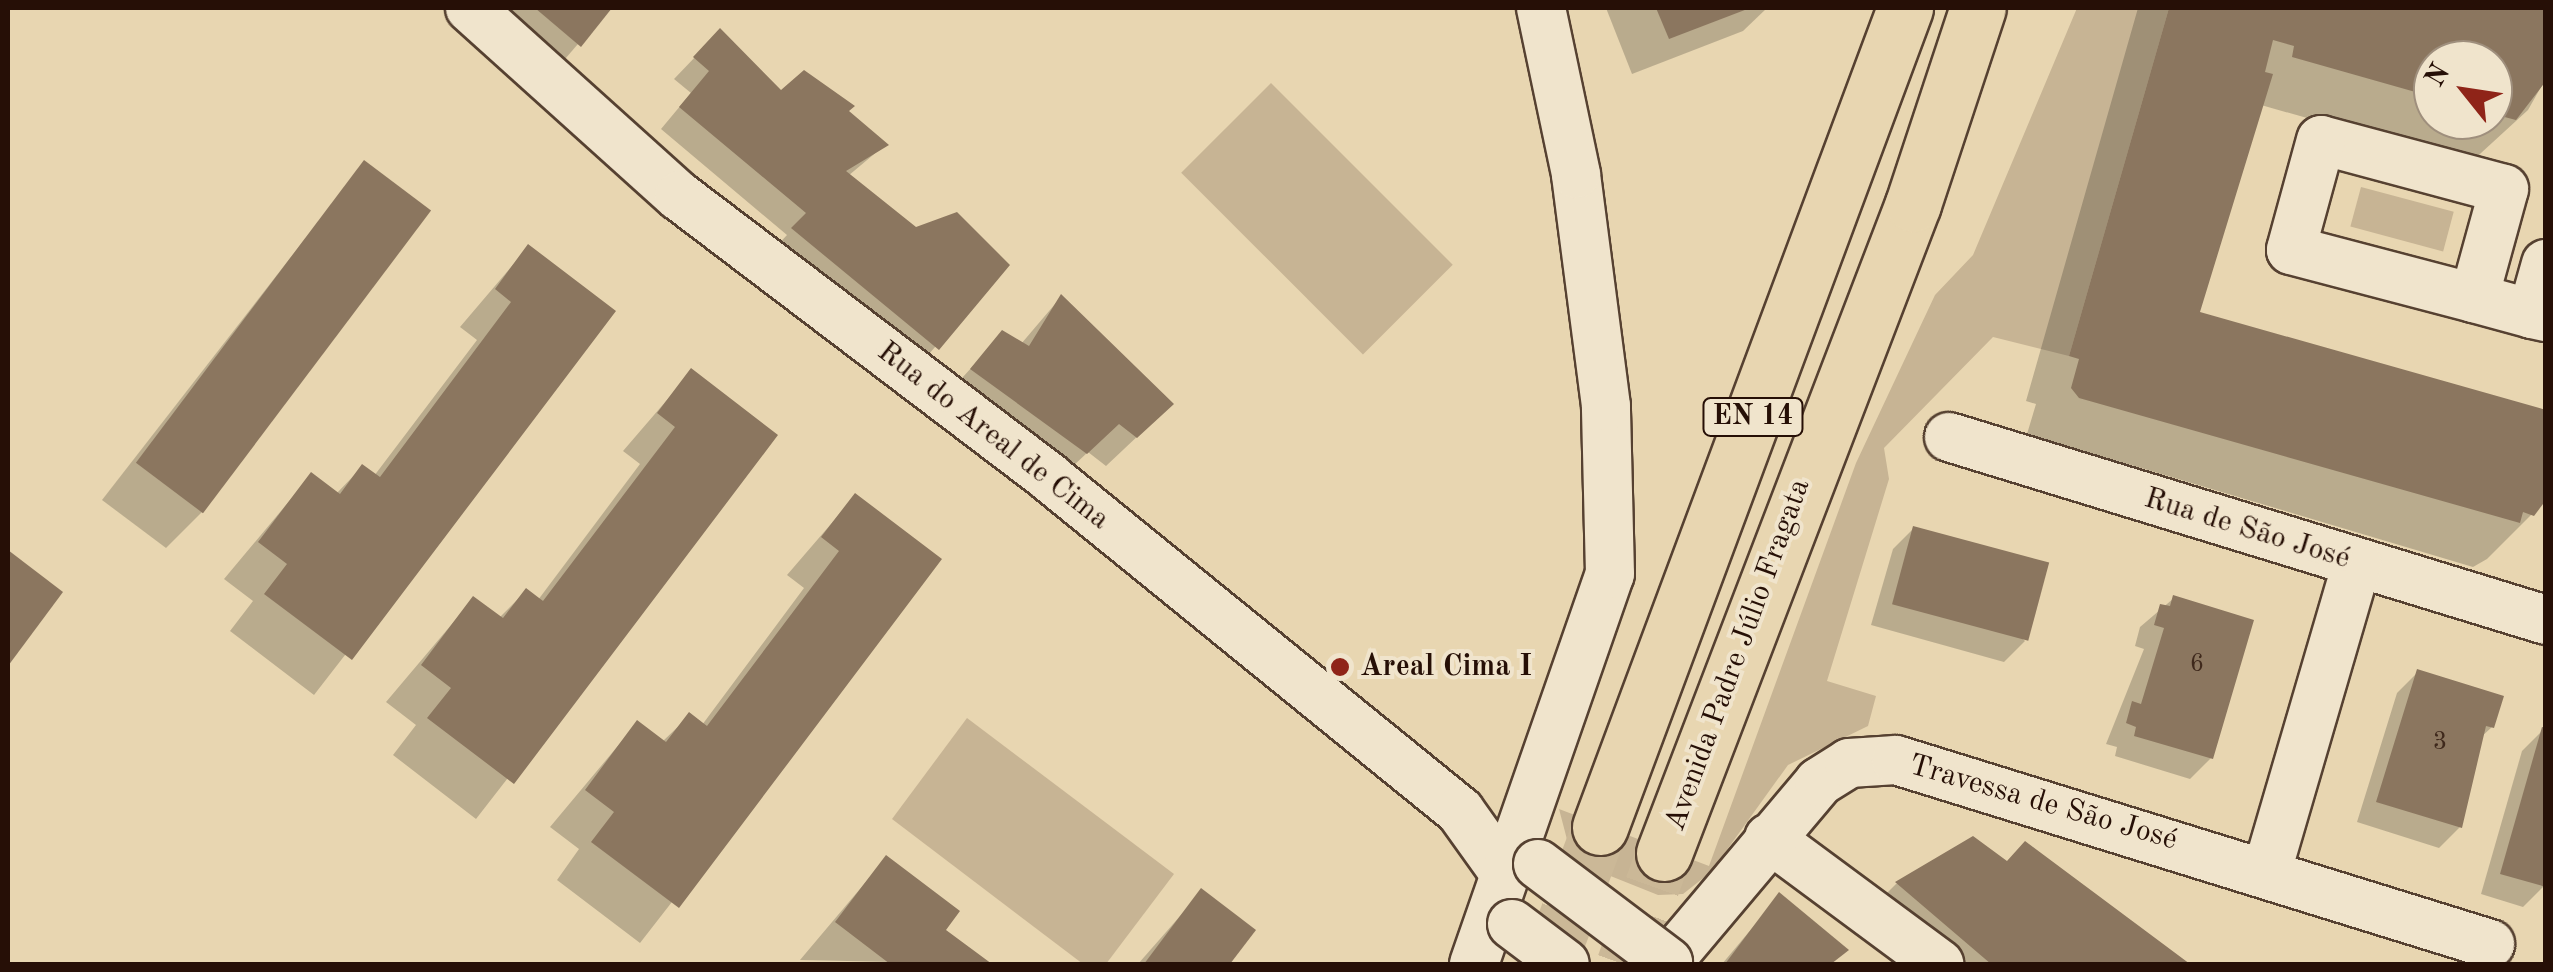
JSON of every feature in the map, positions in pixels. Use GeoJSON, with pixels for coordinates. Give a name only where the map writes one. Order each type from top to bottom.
{"type":"FeatureCollection","features":[{"type":"Feature","properties":{"kind":"highway","name":"EN 14"},"geometry":{"type":"LineString","coordinates":[[1600,826],[1905,8]]}},
{"type":"Feature","properties":{"kind":"highway","name":"Avenida Padre Júlio Fragata"},"geometry":{"type":"LineString","coordinates":[[1664,853],[1914,204],[1978,18]]}},
{"type":"Feature","properties":{"kind":"street","name":"Rua do Areal de Cima"},"geometry":{"type":"LineString","coordinates":[[470,8],[680,196],[1050,478],[1460,810],[1521,869]]}},
{"type":"Feature","properties":{"kind":"street"},"geometry":{"type":"LineString","coordinates":[[1541,8],[1576,174],[1606,406],[1610,574],[1521,869],[1512,924],[1565,964]]}},
{"type":"Feature","properties":{"kind":"street"},"geometry":{"type":"LineString","coordinates":[[2474,298],[2504,189],[2320,140],[2290,250],[2539,316],[2546,264]]}},
{"type":"Feature","properties":{"kind":"street","name":"Rua de São José"},"geometry":{"type":"LineString","coordinates":[[1949,438],[2546,620]]}},
{"type":"Feature","properties":{"kind":"street"},"geometry":{"type":"LineString","coordinates":[[2267,871],[2357,563]]}},
{"type":"Feature","properties":{"kind":"street","name":"Travessa de São José"},"geometry":{"type":"LineString","coordinates":[[1668,964],[1770,838],[1834,772],[1896,760],[2267,871],[2490,944]]}},
{"type":"Feature","properties":{"kind":"street"},"geometry":{"type":"LineString","coordinates":[[1770,838],[1939,964]]}},
{"type":"Feature","properties":{"kind":"street"},"geometry":{"type":"LineString","coordinates":[[1521,869],[1668,964]]}},
{"type":"Feature","properties":{"kind":"street"},"geometry":{"type":"LineString","coordinates":[[1474,964],[1521,869]]}},
{"type":"Feature","properties":{"kind":"shaded area"},"geometry":{"type":"Polygon","coordinates":[[[2077,8],[2169,8],[2069,356],[1993,337],[1884,448],[1889,479],[1827,681],[1876,696],[1868,726],[1788,765],[1711,872],[1683,894],[1658,895],[1593,869],[1569,847],[1559,809],[1709,866],[1856,463],[1935,295],[1973,255],[2077,8]]]}},
{"type":"Feature","properties":{"kind":"shaded area"},"geometry":{"type":"Polygon","coordinates":[[[1271,83],[1453,265],[1363,355],[1181,173],[1271,83]]]}},
{"type":"Feature","properties":{"kind":"shaded area"},"geometry":{"type":"Polygon","coordinates":[[[2361,187],[2454,212],[2443,251],[2350,227],[2361,187]]]}},
{"type":"Feature","properties":{"kind":"shaded area"},"geometry":{"type":"Polygon","coordinates":[[[967,718],[1174,874],[1106,964],[1083,964],[892,819],[967,718]]]}},
{"type":"Feature","properties":{"kind":"building"},"geometry":{"type":"Polygon","coordinates":[[[535,8],[612,8],[581,47],[535,8]]]}},
{"type":"Feature","properties":{"kind":"building"},"geometry":{"type":"Polygon","coordinates":[[[1656,8],[1750,8],[1669,39],[1656,8]]]}},
{"type":"Feature","properties":{"kind":"building"},"geometry":{"type":"Polygon","coordinates":[[[2169,8],[2546,8],[2546,81],[2516,120],[2513,40],[2413,40],[2413,91],[2292,57],[2294,46],[2273,40],[2265,72],[2273,74],[2200,312],[2546,410],[2546,500],[2534,516],[2523,512],[2520,523],[2079,398],[2071,388],[2079,359],[2069,356],[2169,8]]]}},
{"type":"Feature","properties":{"kind":"building"},"geometry":{"type":"Polygon","coordinates":[[[720,28],[781,90],[804,70],[855,106],[849,111],[889,145],[846,171],[916,227],[957,212],[1010,265],[939,350],[791,228],[806,213],[679,107],[709,71],[693,57],[720,28]]]}},
{"type":"Feature","properties":{"kind":"building"},"geometry":{"type":"Polygon","coordinates":[[[364,160],[431,211],[203,513],[136,463],[364,160]]]}},
{"type":"Feature","properties":{"kind":"building"},"geometry":{"type":"Polygon","coordinates":[[[528,244],[616,311],[352,660],[264,594],[287,564],[258,542],[311,472],[340,494],[362,464],[380,477],[511,302],[495,289],[528,244]]]}},
{"type":"Feature","properties":{"kind":"building"},"geometry":{"type":"Polygon","coordinates":[[[1061,294],[1174,404],[1137,438],[1119,424],[1087,454],[970,369],[1002,330],[1029,346],[1061,294]]]}},
{"type":"Feature","properties":{"kind":"building"},"geometry":{"type":"Polygon","coordinates":[[[691,368],[778,435],[514,784],[427,718],[451,688],[421,665],[473,596],[503,618],[526,588],[543,601],[675,427],[657,413],[691,368]]]}},
{"type":"Feature","properties":{"kind":"building"},"geometry":{"type":"Polygon","coordinates":[[[855,493],[942,559],[679,908],[591,842],[614,812],[585,790],[637,720],[666,742],[689,712],[707,726],[839,551],[821,537],[855,493]]]}},
{"type":"Feature","properties":{"kind":"building"},"geometry":{"type":"Polygon","coordinates":[[[1913,526],[2049,562],[2028,641],[1892,604],[1913,526]]]}},
{"type":"Feature","properties":{"kind":"building"},"geometry":{"type":"Polygon","coordinates":[[[8,550],[63,592],[8,666],[8,550]]]}},
{"type":"Feature","properties":{"kind":"building"},"geometry":{"type":"Polygon","coordinates":[[[2173,595],[2254,620],[2213,759],[2134,736],[2136,727],[2126,723],[2132,701],[2141,704],[2164,628],[2154,625],[2160,604],[2170,606],[2173,595]]]}},
{"type":"Feature","properties":{"kind":"building"},"geometry":{"type":"Polygon","coordinates":[[[2417,669],[2504,696],[2494,728],[2486,726],[2462,828],[2376,802],[2417,669]]]}},
{"type":"Feature","properties":{"kind":"building"},"geometry":{"type":"Polygon","coordinates":[[[2542,727],[2546,728],[2546,887],[2500,874],[2542,727]]]}},
{"type":"Feature","properties":{"kind":"building"},"geometry":{"type":"Polygon","coordinates":[[[1973,836],[2007,861],[2025,841],[2190,964],[1991,964],[1895,882],[1973,836]]]}},
{"type":"Feature","properties":{"kind":"building"},"geometry":{"type":"Polygon","coordinates":[[[886,855],[960,911],[946,930],[992,964],[890,964],[835,922],[886,855]]]}},
{"type":"Feature","properties":{"kind":"building"},"geometry":{"type":"Polygon","coordinates":[[[1201,888],[1256,930],[1230,964],[1144,964],[1201,888]]]}},
{"type":"Feature","properties":{"kind":"building"},"geometry":{"type":"Polygon","coordinates":[[[1779,892],[1849,950],[1831,964],[1725,964],[1779,892]]]}},
{"type":"Feature","properties":{"kind":"tunnel"},"geometry":{"type":"LineString","coordinates":[[1549,964],[1600,827]]}},
{"type":"Feature","properties":{"kind":"tunnel"},"geometry":{"type":"LineString","coordinates":[[1624,964],[1664,853]]}},
{"type":"Feature","properties":{"kind":"place","name":"Areal Cima I"},"geometry":{"type":"Point","coordinates":[1340,667]}}]}
